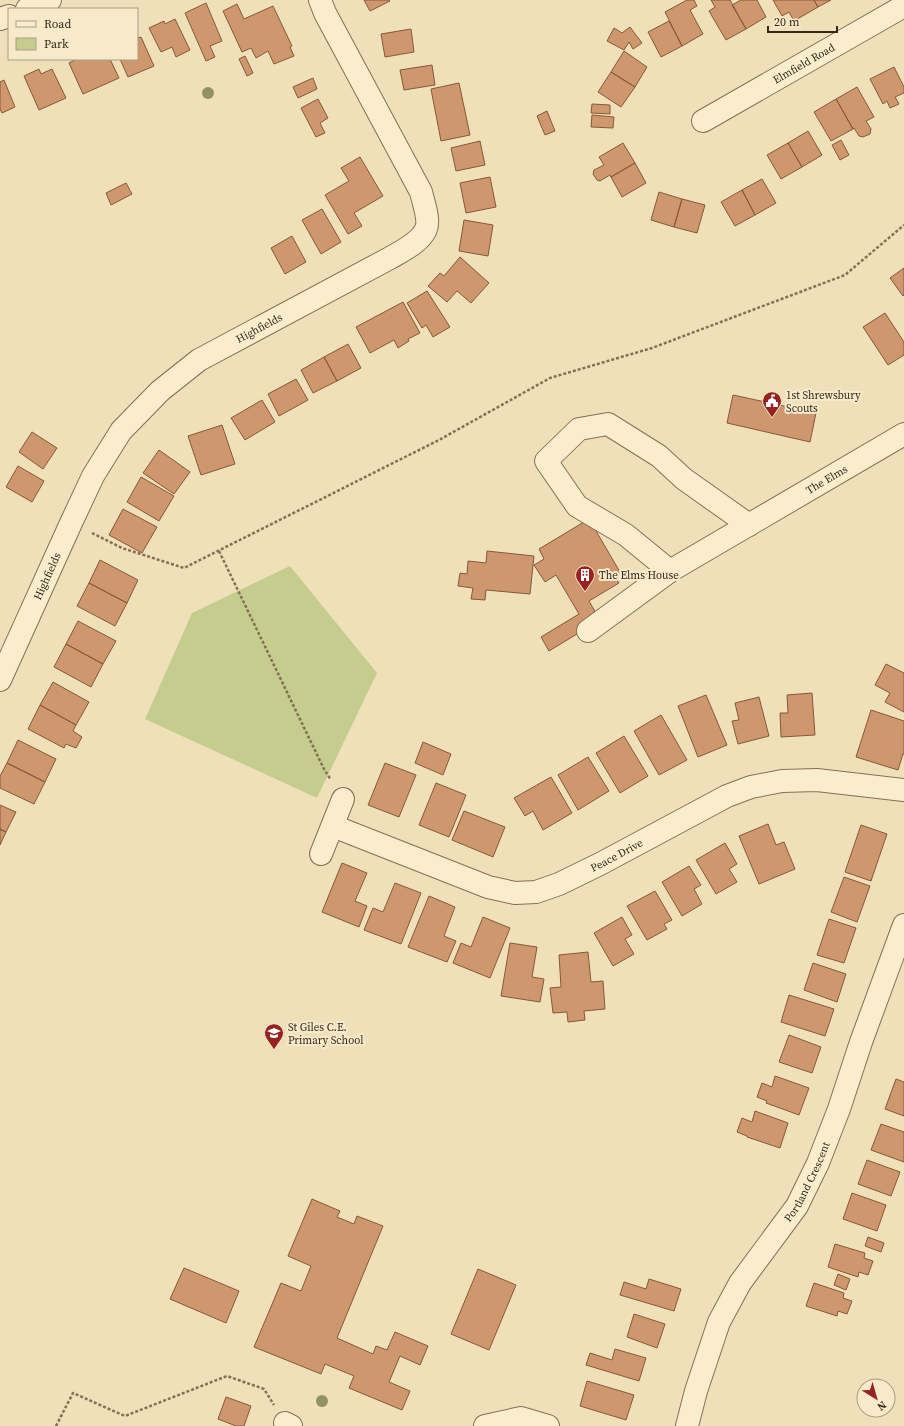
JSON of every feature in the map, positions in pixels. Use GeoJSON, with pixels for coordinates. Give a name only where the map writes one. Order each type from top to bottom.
{"type":"FeatureCollection","features":[{"type":"Feature","properties":{"kind":"street"},"geometry":{"type":"LineString","coordinates":[[29,8],[50,0]]}},
{"type":"Feature","properties":{"kind":"street","name":"Highfields"},"geometry":{"type":"LineString","coordinates":[[0,680],[93,476],[121,431],[160,390],[199,360],[390,258],[414,244],[426,228],[427,215],[421,192],[325,13],[320,0]]}},
{"type":"Feature","properties":{"kind":"street","name":"Elmfield Road"},"geometry":{"type":"LineString","coordinates":[[703,121],[904,6]]}},
{"type":"Feature","properties":{"kind":"street"},"geometry":{"type":"LineString","coordinates":[[670,571],[626,535],[577,506],[546,462],[579,429],[608,424],[659,456],[684,479],[749,525]]}},
{"type":"Feature","properties":{"kind":"street","name":"The Elms"},"geometry":{"type":"LineString","coordinates":[[588,632],[670,571],[904,434]]}},
{"type":"Feature","properties":{"kind":"street","name":"Peace Drive"},"geometry":{"type":"LineString","coordinates":[[333,826],[488,888],[514,893],[536,892],[559,884],[600,864],[726,796],[751,787],[782,780],[818,780],[904,790]]}},
{"type":"Feature","properties":{"kind":"street"},"geometry":{"type":"LineString","coordinates":[[321,854],[343,799]]}},
{"type":"Feature","properties":{"kind":"street","name":"Portland Crescent"},"geometry":{"type":"LineString","coordinates":[[687,1426],[696,1391],[719,1322],[740,1283],[797,1206],[818,1163],[839,1109],[861,1042],[904,925]]}},
{"type":"Feature","properties":{"kind":"street"},"geometry":{"type":"LineString","coordinates":[[485,1426],[521,1418],[548,1426]]}},
{"type":"Feature","properties":{"kind":"path"},"geometry":{"type":"LineString","coordinates":[[71,523],[122,548],[184,568],[439,440],[550,378],[652,348],[845,275],[904,225]]}},
{"type":"Feature","properties":{"kind":"path"},"geometry":{"type":"LineString","coordinates":[[219,551],[324,769],[343,799]]}},
{"type":"Feature","properties":{"kind":"path"},"geometry":{"type":"LineString","coordinates":[[56,1426],[73,1393],[125,1416],[227,1376],[264,1389],[288,1425]]}},
{"type":"Feature","properties":{"kind":"green space"},"geometry":{"type":"Polygon","coordinates":[[[290,566],[377,673],[317,798],[145,719],[192,613],[290,566]]]}},
{"type":"Feature","properties":{"kind":"building"},"geometry":{"type":"Polygon","coordinates":[[[364,0],[389,0],[390,1],[370,11],[364,0]]]}},
{"type":"Feature","properties":{"kind":"building"},"geometry":{"type":"Polygon","coordinates":[[[687,0],[694,0],[697,6],[690,10],[703,34],[682,46],[665,12],[687,0]]]}},
{"type":"Feature","properties":{"kind":"building"},"geometry":{"type":"Polygon","coordinates":[[[711,0],[730,0],[746,29],[726,40],[709,11],[715,7],[711,0]]]}},
{"type":"Feature","properties":{"kind":"building"},"geometry":{"type":"Polygon","coordinates":[[[741,0],[757,0],[766,17],[746,29],[732,5],[741,0]]]}},
{"type":"Feature","properties":{"kind":"building"},"geometry":{"type":"Polygon","coordinates":[[[773,0],[814,0],[818,7],[794,21],[789,12],[782,16],[773,0]]]}},
{"type":"Feature","properties":{"kind":"building"},"geometry":{"type":"Polygon","coordinates":[[[814,0],[831,0],[818,7],[814,0]]]}},
{"type":"Feature","properties":{"kind":"building"},"geometry":{"type":"Polygon","coordinates":[[[206,3],[222,41],[210,46],[215,57],[206,61],[185,13],[206,3]]]}},
{"type":"Feature","properties":{"kind":"building"},"geometry":{"type":"Polygon","coordinates":[[[237,4],[244,19],[273,6],[292,46],[290,47],[294,56],[274,64],[268,51],[256,58],[251,48],[242,52],[223,11],[237,4]]]}},
{"type":"Feature","properties":{"kind":"building"},"geometry":{"type":"Polygon","coordinates":[[[175,19],[190,50],[176,57],[172,47],[161,52],[149,28],[164,21],[165,24],[175,19]]]}},
{"type":"Feature","properties":{"kind":"building"},"geometry":{"type":"Polygon","coordinates":[[[669,21],[682,46],[661,57],[648,32],[669,21]]]}},
{"type":"Feature","properties":{"kind":"building"},"geometry":{"type":"Polygon","coordinates":[[[630,27],[642,43],[633,49],[629,42],[624,50],[607,41],[614,28],[622,33],[630,27]]]}},
{"type":"Feature","properties":{"kind":"building"},"geometry":{"type":"Polygon","coordinates":[[[411,29],[414,52],[385,57],[381,34],[411,29]]]}},
{"type":"Feature","properties":{"kind":"building"},"geometry":{"type":"Polygon","coordinates":[[[141,37],[154,66],[128,77],[120,60],[138,60],[138,38],[141,37]]]}},
{"type":"Feature","properties":{"kind":"building"},"geometry":{"type":"Polygon","coordinates":[[[624,51],[647,67],[635,87],[611,72],[624,51]]]}},
{"type":"Feature","properties":{"kind":"building"},"geometry":{"type":"Polygon","coordinates":[[[245,56],[253,73],[247,76],[239,59],[245,56]]]}},
{"type":"Feature","properties":{"kind":"building"},"geometry":{"type":"Polygon","coordinates":[[[75,60],[110,60],[119,78],[83,94],[69,63],[75,60]]]}},
{"type":"Feature","properties":{"kind":"building"},"geometry":{"type":"Polygon","coordinates":[[[432,65],[435,85],[404,90],[400,70],[432,65]]]}},
{"type":"Feature","properties":{"kind":"building"},"geometry":{"type":"Polygon","coordinates":[[[894,67],[904,87],[904,93],[895,97],[899,104],[890,108],[887,101],[883,104],[870,79],[894,67]]]}},
{"type":"Feature","properties":{"kind":"building"},"geometry":{"type":"Polygon","coordinates":[[[39,69],[41,74],[52,69],[66,98],[39,110],[24,76],[39,69]]]}},
{"type":"Feature","properties":{"kind":"building"},"geometry":{"type":"Polygon","coordinates":[[[611,72],[635,87],[621,107],[598,92],[611,72]]]}},
{"type":"Feature","properties":{"kind":"building"},"geometry":{"type":"Polygon","coordinates":[[[313,78],[317,89],[298,98],[293,87],[313,78]]]}},
{"type":"Feature","properties":{"kind":"building"},"geometry":{"type":"Polygon","coordinates":[[[4,80],[15,107],[2,113],[0,109],[0,82],[4,80]]]}},
{"type":"Feature","properties":{"kind":"building"},"geometry":{"type":"Polygon","coordinates":[[[459,83],[470,135],[441,141],[431,89],[459,83]]]}},
{"type":"Feature","properties":{"kind":"building"},"geometry":{"type":"Polygon","coordinates":[[[857,87],[874,117],[866,121],[871,129],[870,134],[863,137],[859,136],[854,128],[853,129],[836,99],[857,87]]]}},
{"type":"Feature","properties":{"kind":"building"},"geometry":{"type":"Polygon","coordinates":[[[318,99],[328,118],[320,123],[325,133],[316,137],[301,108],[318,99]]]}},
{"type":"Feature","properties":{"kind":"building"},"geometry":{"type":"Polygon","coordinates":[[[836,99],[853,129],[831,141],[814,112],[836,99]]]}},
{"type":"Feature","properties":{"kind":"building"},"geometry":{"type":"Polygon","coordinates":[[[592,104],[610,105],[610,114],[591,113],[592,104]]]}},
{"type":"Feature","properties":{"kind":"building"},"geometry":{"type":"Polygon","coordinates":[[[547,111],[555,131],[545,135],[537,116],[547,111]]]}},
{"type":"Feature","properties":{"kind":"building"},"geometry":{"type":"Polygon","coordinates":[[[592,115],[614,117],[613,128],[591,127],[592,115]]]}},
{"type":"Feature","properties":{"kind":"building"},"geometry":{"type":"Polygon","coordinates":[[[808,131],[822,155],[802,167],[788,143],[808,131]]]}},
{"type":"Feature","properties":{"kind":"building"},"geometry":{"type":"Polygon","coordinates":[[[841,140],[849,155],[840,160],[832,145],[841,140]]]}},
{"type":"Feature","properties":{"kind":"building"},"geometry":{"type":"Polygon","coordinates":[[[480,141],[485,165],[456,171],[451,148],[480,141]]]}},
{"type":"Feature","properties":{"kind":"building"},"geometry":{"type":"Polygon","coordinates":[[[623,143],[635,163],[611,177],[610,175],[600,181],[597,180],[593,174],[594,170],[604,165],[599,157],[623,143]]]}},
{"type":"Feature","properties":{"kind":"building"},"geometry":{"type":"Polygon","coordinates":[[[788,143],[802,167],[781,179],[767,155],[788,143]]]}},
{"type":"Feature","properties":{"kind":"building"},"geometry":{"type":"Polygon","coordinates":[[[360,157],[383,196],[354,213],[362,226],[348,234],[325,195],[349,181],[341,168],[360,157]]]}},
{"type":"Feature","properties":{"kind":"building"},"geometry":{"type":"Polygon","coordinates":[[[635,163],[646,183],[622,197],[611,177],[635,163]]]}},
{"type":"Feature","properties":{"kind":"building"},"geometry":{"type":"Polygon","coordinates":[[[490,177],[496,207],[466,213],[460,183],[490,177]]]}},
{"type":"Feature","properties":{"kind":"building"},"geometry":{"type":"Polygon","coordinates":[[[762,179],[776,203],[755,215],[742,190],[762,179]]]}},
{"type":"Feature","properties":{"kind":"building"},"geometry":{"type":"Polygon","coordinates":[[[126,183],[132,194],[111,205],[106,193],[126,183]]]}},
{"type":"Feature","properties":{"kind":"building"},"geometry":{"type":"Polygon","coordinates":[[[742,190],[755,215],[735,226],[721,202],[742,190]]]}},
{"type":"Feature","properties":{"kind":"building"},"geometry":{"type":"Polygon","coordinates":[[[659,192],[682,199],[674,227],[651,220],[659,192]]]}},
{"type":"Feature","properties":{"kind":"building"},"geometry":{"type":"Polygon","coordinates":[[[682,199],[705,205],[697,233],[674,227],[682,199]]]}},
{"type":"Feature","properties":{"kind":"building"},"geometry":{"type":"Polygon","coordinates":[[[322,209],[341,242],[321,254],[302,220],[322,209]]]}},
{"type":"Feature","properties":{"kind":"building"},"geometry":{"type":"Polygon","coordinates":[[[464,220],[493,225],[488,256],[459,251],[464,220]]]}},
{"type":"Feature","properties":{"kind":"building"},"geometry":{"type":"Polygon","coordinates":[[[292,236],[306,262],[285,274],[271,248],[292,236]]]}},
{"type":"Feature","properties":{"kind":"building"},"geometry":{"type":"Polygon","coordinates":[[[460,257],[489,283],[471,303],[457,291],[447,302],[428,286],[440,273],[444,276],[460,257]]]}},
{"type":"Feature","properties":{"kind":"building"},"geometry":{"type":"Polygon","coordinates":[[[904,268],[904,295],[903,296],[890,278],[904,268]]]}},
{"type":"Feature","properties":{"kind":"building"},"geometry":{"type":"Polygon","coordinates":[[[427,291],[450,327],[433,337],[426,325],[422,328],[407,303],[427,291]]]}},
{"type":"Feature","properties":{"kind":"building"},"geometry":{"type":"Polygon","coordinates":[[[403,302],[420,333],[408,339],[409,341],[398,348],[394,340],[370,353],[356,327],[403,302]]]}},
{"type":"Feature","properties":{"kind":"building"},"geometry":{"type":"Polygon","coordinates":[[[885,313],[904,342],[904,355],[888,365],[863,327],[885,313]]]}},
{"type":"Feature","properties":{"kind":"building"},"geometry":{"type":"Polygon","coordinates":[[[348,344],[361,368],[337,381],[324,357],[348,344]]]}},
{"type":"Feature","properties":{"kind":"building"},"geometry":{"type":"Polygon","coordinates":[[[324,357],[337,381],[313,393],[301,370],[324,357]]]}},
{"type":"Feature","properties":{"kind":"building"},"geometry":{"type":"Polygon","coordinates":[[[296,379],[308,400],[279,416],[268,394],[296,379]]]}},
{"type":"Feature","properties":{"kind":"building","name":"1st Shrewsbury Scouts"},"geometry":{"type":"Polygon","coordinates":[[[733,395],[816,413],[810,442],[727,423],[733,395]]]}},
{"type":"Feature","properties":{"kind":"building"},"geometry":{"type":"Polygon","coordinates":[[[262,400],[275,422],[245,440],[231,418],[262,400]]]}},
{"type":"Feature","properties":{"kind":"building"},"geometry":{"type":"Polygon","coordinates":[[[222,425],[235,464],[201,475],[188,436],[222,425]]]}},
{"type":"Feature","properties":{"kind":"building"},"geometry":{"type":"Polygon","coordinates":[[[32,432],[57,448],[43,469],[19,452],[32,432]]]}},
{"type":"Feature","properties":{"kind":"building"},"geometry":{"type":"Polygon","coordinates":[[[159,450],[190,472],[174,494],[143,473],[159,450]]]}},
{"type":"Feature","properties":{"kind":"building"},"geometry":{"type":"Polygon","coordinates":[[[18,466],[44,481],[32,502],[6,487],[18,466]]]}},
{"type":"Feature","properties":{"kind":"building"},"geometry":{"type":"Polygon","coordinates":[[[141,477],[174,496],[159,521],[127,502],[141,477]]]}},
{"type":"Feature","properties":{"kind":"building"},"geometry":{"type":"Polygon","coordinates":[[[123,509],[157,527],[142,553],[109,535],[123,509]]]}},
{"type":"Feature","properties":{"kind":"building","name":"The Elms House"},"geometry":{"type":"Polygon","coordinates":[[[589,519],[620,572],[614,576],[619,583],[589,601],[600,620],[549,651],[541,637],[579,614],[556,575],[545,582],[534,565],[544,559],[539,549],[589,519]]]}},
{"type":"Feature","properties":{"kind":"building"},"geometry":{"type":"Polygon","coordinates":[[[487,551],[534,556],[530,594],[486,590],[485,600],[471,599],[473,588],[458,586],[460,573],[467,574],[468,561],[486,563],[487,551]]]}},
{"type":"Feature","properties":{"kind":"building"},"geometry":{"type":"Polygon","coordinates":[[[100,560],[138,580],[127,603],[89,583],[100,560]]]}},
{"type":"Feature","properties":{"kind":"building"},"geometry":{"type":"Polygon","coordinates":[[[89,583],[127,603],[115,626],[77,606],[89,583]]]}},
{"type":"Feature","properties":{"kind":"building"},"geometry":{"type":"Polygon","coordinates":[[[78,621],[116,641],[103,664],[66,644],[78,621]]]}},
{"type":"Feature","properties":{"kind":"building"},"geometry":{"type":"Polygon","coordinates":[[[66,644],[103,664],[91,687],[54,667],[66,644]]]}},
{"type":"Feature","properties":{"kind":"building"},"geometry":{"type":"Polygon","coordinates":[[[886,664],[904,673],[904,712],[885,702],[890,693],[875,685],[886,664]]]}},
{"type":"Feature","properties":{"kind":"building"},"geometry":{"type":"Polygon","coordinates":[[[53,682],[89,702],[76,725],[40,705],[53,682]]]}},
{"type":"Feature","properties":{"kind":"building"},"geometry":{"type":"Polygon","coordinates":[[[812,693],[815,735],[781,737],[780,713],[788,713],[787,695],[812,693]]]}},
{"type":"Feature","properties":{"kind":"building"},"geometry":{"type":"Polygon","coordinates":[[[706,695],[727,745],[698,757],[678,706],[706,695]]]}},
{"type":"Feature","properties":{"kind":"building"},"geometry":{"type":"Polygon","coordinates":[[[759,697],[769,736],[738,744],[732,721],[739,720],[735,703],[759,697]]]}},
{"type":"Feature","properties":{"kind":"building"},"geometry":{"type":"Polygon","coordinates":[[[40,705],[76,725],[73,731],[82,737],[76,748],[66,744],[64,748],[28,729],[40,705]]]}},
{"type":"Feature","properties":{"kind":"building"},"geometry":{"type":"Polygon","coordinates":[[[871,710],[904,721],[904,754],[898,770],[856,757],[871,710]]]}},
{"type":"Feature","properties":{"kind":"building"},"geometry":{"type":"Polygon","coordinates":[[[661,715],[687,760],[659,775],[634,731],[661,715]]]}},
{"type":"Feature","properties":{"kind":"building"},"geometry":{"type":"Polygon","coordinates":[[[624,736],[648,776],[620,793],[596,753],[624,736]]]}},
{"type":"Feature","properties":{"kind":"building"},"geometry":{"type":"Polygon","coordinates":[[[18,740],[56,759],[45,782],[7,763],[18,740]]]}},
{"type":"Feature","properties":{"kind":"building"},"geometry":{"type":"Polygon","coordinates":[[[423,742],[451,754],[443,775],[415,763],[423,742]]]}},
{"type":"Feature","properties":{"kind":"building"},"geometry":{"type":"Polygon","coordinates":[[[588,757],[609,791],[578,810],[558,775],[588,757]]]}},
{"type":"Feature","properties":{"kind":"building"},"geometry":{"type":"Polygon","coordinates":[[[7,763],[45,782],[34,804],[0,788],[0,776],[7,763]]]}},
{"type":"Feature","properties":{"kind":"building"},"geometry":{"type":"Polygon","coordinates":[[[385,763],[416,775],[399,817],[368,805],[385,763]]]}},
{"type":"Feature","properties":{"kind":"building"},"geometry":{"type":"Polygon","coordinates":[[[551,777],[572,813],[543,830],[533,811],[525,816],[514,798],[551,777]]]}},
{"type":"Feature","properties":{"kind":"building"},"geometry":{"type":"Polygon","coordinates":[[[436,783],[466,795],[449,837],[419,825],[436,783]]]}},
{"type":"Feature","properties":{"kind":"building"},"geometry":{"type":"Polygon","coordinates":[[[0,805],[16,812],[6,832],[0,829],[0,805]]]}},
{"type":"Feature","properties":{"kind":"building"},"geometry":{"type":"Polygon","coordinates":[[[464,811],[505,827],[493,857],[452,840],[464,811]]]}},
{"type":"Feature","properties":{"kind":"building"},"geometry":{"type":"Polygon","coordinates":[[[768,824],[776,845],[784,842],[795,869],[759,884],[739,836],[768,824]]]}},
{"type":"Feature","properties":{"kind":"building"},"geometry":{"type":"Polygon","coordinates":[[[861,825],[887,834],[871,881],[845,872],[861,825]]]}},
{"type":"Feature","properties":{"kind":"building"},"geometry":{"type":"Polygon","coordinates":[[[0,829],[6,832],[0,845],[0,829]]]}},
{"type":"Feature","properties":{"kind":"building"},"geometry":{"type":"Polygon","coordinates":[[[725,843],[737,864],[729,869],[737,882],[716,894],[696,860],[725,843]]]}},
{"type":"Feature","properties":{"kind":"building"},"geometry":{"type":"Polygon","coordinates":[[[342,863],[367,873],[355,901],[367,906],[359,927],[322,912],[342,863]]]}},
{"type":"Feature","properties":{"kind":"building"},"geometry":{"type":"Polygon","coordinates":[[[689,866],[701,885],[694,889],[702,904],[682,916],[662,882],[689,866]]]}},
{"type":"Feature","properties":{"kind":"building"},"geometry":{"type":"Polygon","coordinates":[[[844,877],[870,886],[857,922],[831,912],[844,877]]]}},
{"type":"Feature","properties":{"kind":"building"},"geometry":{"type":"Polygon","coordinates":[[[395,883],[421,893],[401,944],[364,930],[373,908],[383,912],[395,883]]]}},
{"type":"Feature","properties":{"kind":"building"},"geometry":{"type":"Polygon","coordinates":[[[655,891],[672,920],[664,924],[667,929],[647,940],[627,906],[655,891]]]}},
{"type":"Feature","properties":{"kind":"building"},"geometry":{"type":"Polygon","coordinates":[[[429,896],[455,907],[444,936],[456,941],[447,962],[408,947],[429,896]]]}},
{"type":"Feature","properties":{"kind":"building"},"geometry":{"type":"Polygon","coordinates":[[[483,917],[510,928],[490,978],[453,963],[461,943],[471,947],[483,917]]]}},
{"type":"Feature","properties":{"kind":"building"},"geometry":{"type":"Polygon","coordinates":[[[622,917],[632,935],[625,939],[634,954],[613,966],[594,933],[622,917]]]}},
{"type":"Feature","properties":{"kind":"building"},"geometry":{"type":"Polygon","coordinates":[[[829,919],[856,928],[844,963],[817,955],[829,919]]]}},
{"type":"Feature","properties":{"kind":"building"},"geometry":{"type":"Polygon","coordinates":[[[510,943],[537,947],[532,977],[544,979],[540,1002],[501,996],[510,943]]]}},
{"type":"Feature","properties":{"kind":"building"},"geometry":{"type":"Polygon","coordinates":[[[588,952],[591,982],[603,981],[605,1009],[584,1011],[585,1020],[568,1022],[567,1012],[553,1013],[550,988],[561,987],[559,955],[588,952]]]}},
{"type":"Feature","properties":{"kind":"building"},"geometry":{"type":"Polygon","coordinates":[[[813,963],[846,974],[837,1002],[804,990],[813,963]]]}},
{"type":"Feature","properties":{"kind":"building"},"geometry":{"type":"Polygon","coordinates":[[[789,995],[834,1009],[825,1036],[781,1022],[789,995]]]}},
{"type":"Feature","properties":{"kind":"building"},"geometry":{"type":"Polygon","coordinates":[[[789,1035],[821,1047],[812,1073],[779,1062],[789,1035]]]}},
{"type":"Feature","properties":{"kind":"building"},"geometry":{"type":"Polygon","coordinates":[[[775,1076],[809,1088],[799,1115],[766,1103],[767,1101],[757,1097],[762,1083],[772,1087],[775,1076]]]}},
{"type":"Feature","properties":{"kind":"building"},"geometry":{"type":"Polygon","coordinates":[[[896,1079],[904,1082],[904,1116],[885,1109],[896,1079]]]}},
{"type":"Feature","properties":{"kind":"building"},"geometry":{"type":"Polygon","coordinates":[[[755,1111],[788,1123],[780,1148],[737,1132],[742,1118],[752,1122],[755,1111]]]}},
{"type":"Feature","properties":{"kind":"building"},"geometry":{"type":"Polygon","coordinates":[[[881,1124],[904,1132],[904,1162],[871,1150],[881,1124]]]}},
{"type":"Feature","properties":{"kind":"building"},"geometry":{"type":"Polygon","coordinates":[[[867,1160],[900,1172],[891,1196],[858,1184],[867,1160]]]}},
{"type":"Feature","properties":{"kind":"building"},"geometry":{"type":"Polygon","coordinates":[[[852,1193],[886,1205],[877,1231],[843,1219],[852,1193]]]}},
{"type":"Feature","properties":{"kind":"building"},"geometry":{"type":"Polygon","coordinates":[[[312,1199],[340,1211],[337,1217],[354,1224],[357,1216],[383,1226],[337,1338],[373,1354],[376,1346],[387,1350],[395,1332],[428,1346],[420,1365],[400,1356],[389,1382],[410,1391],[402,1410],[349,1388],[354,1376],[325,1364],[321,1374],[254,1347],[281,1283],[301,1291],[311,1266],[288,1256],[312,1199]]]}},
{"type":"Feature","properties":{"kind":"building"},"geometry":{"type":"Polygon","coordinates":[[[868,1237],[884,1243],[881,1252],[865,1246],[868,1237]]]}},
{"type":"Feature","properties":{"kind":"building"},"geometry":{"type":"Polygon","coordinates":[[[835,1244],[865,1253],[864,1258],[873,1261],[868,1275],[859,1272],[858,1277],[828,1267],[835,1244]]]}},
{"type":"Feature","properties":{"kind":"building"},"geometry":{"type":"Polygon","coordinates":[[[184,1268],[239,1291],[226,1323],[170,1299],[184,1268]]]}},
{"type":"Feature","properties":{"kind":"building"},"geometry":{"type":"Polygon","coordinates":[[[478,1269],[516,1285],[489,1350],[451,1334],[478,1269]]]}},
{"type":"Feature","properties":{"kind":"building"},"geometry":{"type":"Polygon","coordinates":[[[838,1274],[850,1279],[846,1290],[834,1285],[838,1274]]]}},
{"type":"Feature","properties":{"kind":"building"},"geometry":{"type":"Polygon","coordinates":[[[649,1279],[681,1289],[674,1311],[620,1295],[624,1282],[646,1289],[649,1279]]]}},
{"type":"Feature","properties":{"kind":"building"},"geometry":{"type":"Polygon","coordinates":[[[814,1283],[844,1293],[843,1298],[852,1301],[847,1314],[838,1311],[837,1316],[806,1306],[814,1283]]]}},
{"type":"Feature","properties":{"kind":"building"},"geometry":{"type":"Polygon","coordinates":[[[634,1314],[665,1324],[657,1348],[627,1337],[634,1314]]]}},
{"type":"Feature","properties":{"kind":"building"},"geometry":{"type":"Polygon","coordinates":[[[615,1349],[646,1358],[639,1381],[586,1365],[590,1353],[612,1360],[615,1349]]]}},
{"type":"Feature","properties":{"kind":"building"},"geometry":{"type":"Polygon","coordinates":[[[587,1381],[634,1395],[626,1420],[580,1406],[587,1381]]]}},
{"type":"Feature","properties":{"kind":"building"},"geometry":{"type":"Polygon","coordinates":[[[226,1397],[251,1406],[244,1426],[236,1426],[218,1419],[226,1397]]]}},
{"type":"Feature","properties":{"kind":"place","name":"1st Shrewsbury Scouts"},"geometry":{"type":"Point","coordinates":[772,418]}},
{"type":"Feature","properties":{"kind":"place","name":"The Elms House"},"geometry":{"type":"Point","coordinates":[585,592]}},
{"type":"Feature","properties":{"kind":"place","name":"St Giles C.E. Primary School"},"geometry":{"type":"Point","coordinates":[274,1050]}}]}
